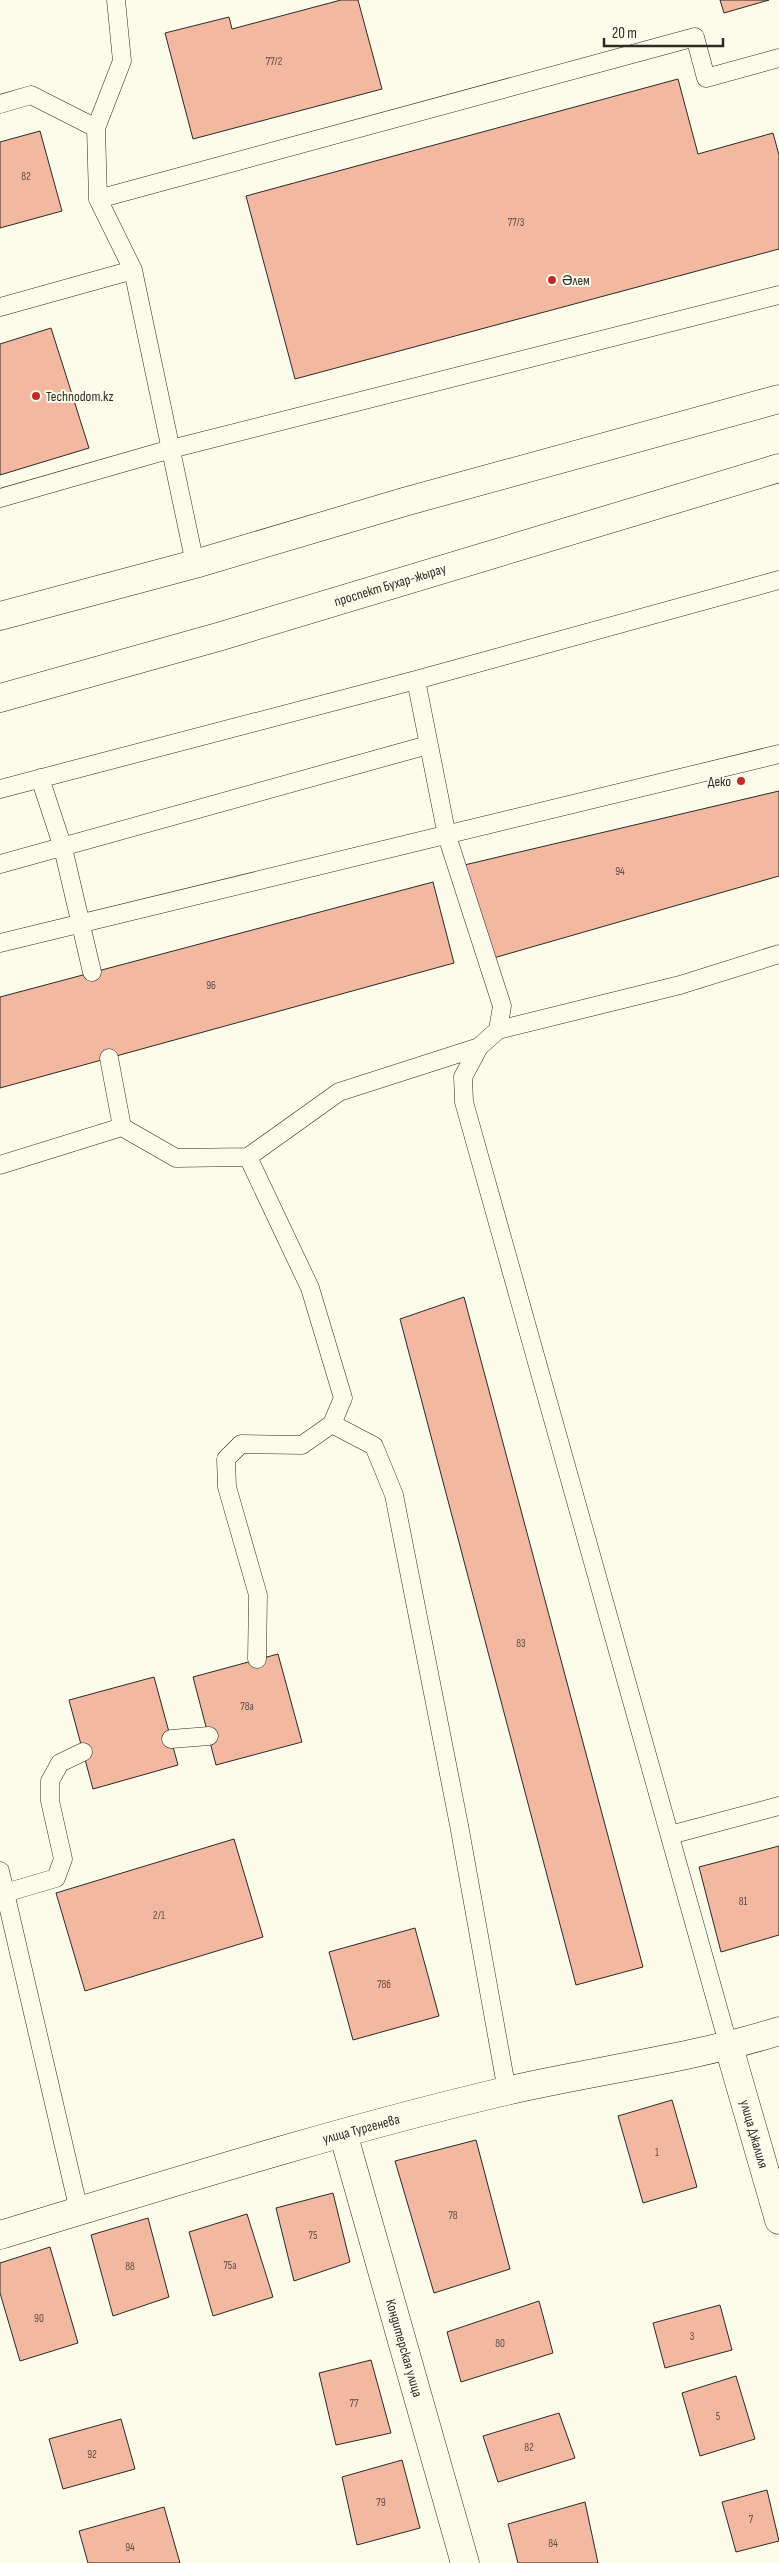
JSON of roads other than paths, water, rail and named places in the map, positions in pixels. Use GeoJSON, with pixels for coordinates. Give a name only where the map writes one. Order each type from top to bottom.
{"type":"FeatureCollection","features":[{"type":"Feature","properties":{"kind":"main road"},"geometry":{"type":"LineString","coordinates":[[0,616],[196,564],[404,502],[779,399]]}},
{"type":"Feature","properties":{"kind":"main road","name":"проспект Бухар-жырау"},"geometry":{"type":"LineString","coordinates":[[0,698],[228,634],[779,468]]}},
{"type":"Feature","properties":{"kind":"main road","name":"улица Тургенева"},"geometry":{"type":"LineString","coordinates":[[0,2235],[343,2133],[507,2091],[729,2047],[779,2032]]}},
{"type":"Feature","properties":{"kind":"main road","name":"улица Джалиля"},"geometry":{"type":"LineString","coordinates":[[729,2047],[779,2220]]}},
{"type":"Feature","properties":{"kind":"main road","name":"Кондитерская улица"},"geometry":{"type":"LineString","coordinates":[[343,2133],[465,2563]]}},
{"type":"Feature","properties":{"kind":"lane"},"geometry":{"type":"LineString","coordinates":[[116,0],[122,61],[96,128],[98,199],[133,270],[196,564]]}},
{"type":"Feature","properties":{"kind":"lane"},"geometry":{"type":"LineString","coordinates":[[98,199],[695,37],[706,78],[779,58]]}},
{"type":"Feature","properties":{"kind":"lane"},"geometry":{"type":"LineString","coordinates":[[0,104],[31,95],[96,128]]}},
{"type":"Feature","properties":{"kind":"lane"},"geometry":{"type":"LineString","coordinates":[[0,308],[133,270]]}},
{"type":"Feature","properties":{"kind":"lane"},"geometry":{"type":"LineString","coordinates":[[0,498],[170,449],[779,295]]}},
{"type":"Feature","properties":{"kind":"lane"},"geometry":{"type":"LineString","coordinates":[[0,789],[416,680],[779,580]]}},
{"type":"Feature","properties":{"kind":"lane"},"geometry":{"type":"LineString","coordinates":[[416,680],[447,836],[502,1006],[498,1030]]}},
{"type":"Feature","properties":{"kind":"lane"},"geometry":{"type":"LineString","coordinates":[[0,864],[428,745]]}},
{"type":"Feature","properties":{"kind":"lane"},"geometry":{"type":"LineString","coordinates":[[0,942],[80,921],[447,836],[779,754]]}},
{"type":"Feature","properties":{"kind":"lane"},"geometry":{"type":"LineString","coordinates":[[40,778],[63,848],[92,972]]}},
{"type":"Feature","properties":{"kind":"lane"},"geometry":{"type":"LineString","coordinates":[[729,2047],[464,1102],[463,1077],[479,1047],[498,1030],[680,985],[779,954]]}},
{"type":"Feature","properties":{"kind":"lane"},"geometry":{"type":"LineString","coordinates":[[0,1165],[122,1127],[176,1158],[248,1157],[339,1092],[479,1047]]}},
{"type":"Feature","properties":{"kind":"lane"},"geometry":{"type":"LineString","coordinates":[[109,1058],[122,1127]]}},
{"type":"Feature","properties":{"kind":"lane"},"geometry":{"type":"LineString","coordinates":[[248,1157],[310,1288],[343,1398],[332,1424],[302,1445],[241,1444],[226,1459],[227,1487],[258,1595],[257,1659]]}},
{"type":"Feature","properties":{"kind":"lane"},"geometry":{"type":"LineString","coordinates":[[332,1424],[374,1446],[394,1495],[459,1825],[507,2091]]}},
{"type":"Feature","properties":{"kind":"lane"},"geometry":{"type":"LineString","coordinates":[[171,1739],[208,1736]]}},
{"type":"Feature","properties":{"kind":"lane"},"geometry":{"type":"LineString","coordinates":[[5,1894],[56,1878],[63,1859],[50,1801],[50,1781],[60,1763],[83,1752]]}},
{"type":"Feature","properties":{"kind":"lane"},"geometry":{"type":"LineString","coordinates":[[670,1836],[779,1806]]}},
{"type":"Feature","properties":{"kind":"lane"},"geometry":{"type":"LineString","coordinates":[[0,1871],[80,2211]]}},
{"type":"Feature","properties":{"kind":"place","name":"Әлем"},"geometry":{"type":"Point","coordinates":[552,280]}},
{"type":"Feature","properties":{"kind":"place","name":"Technodom.kz"},"geometry":{"type":"Point","coordinates":[36,396]}},
{"type":"Feature","properties":{"kind":"place","name":"Деко"},"geometry":{"type":"Point","coordinates":[741,781]}}]}
